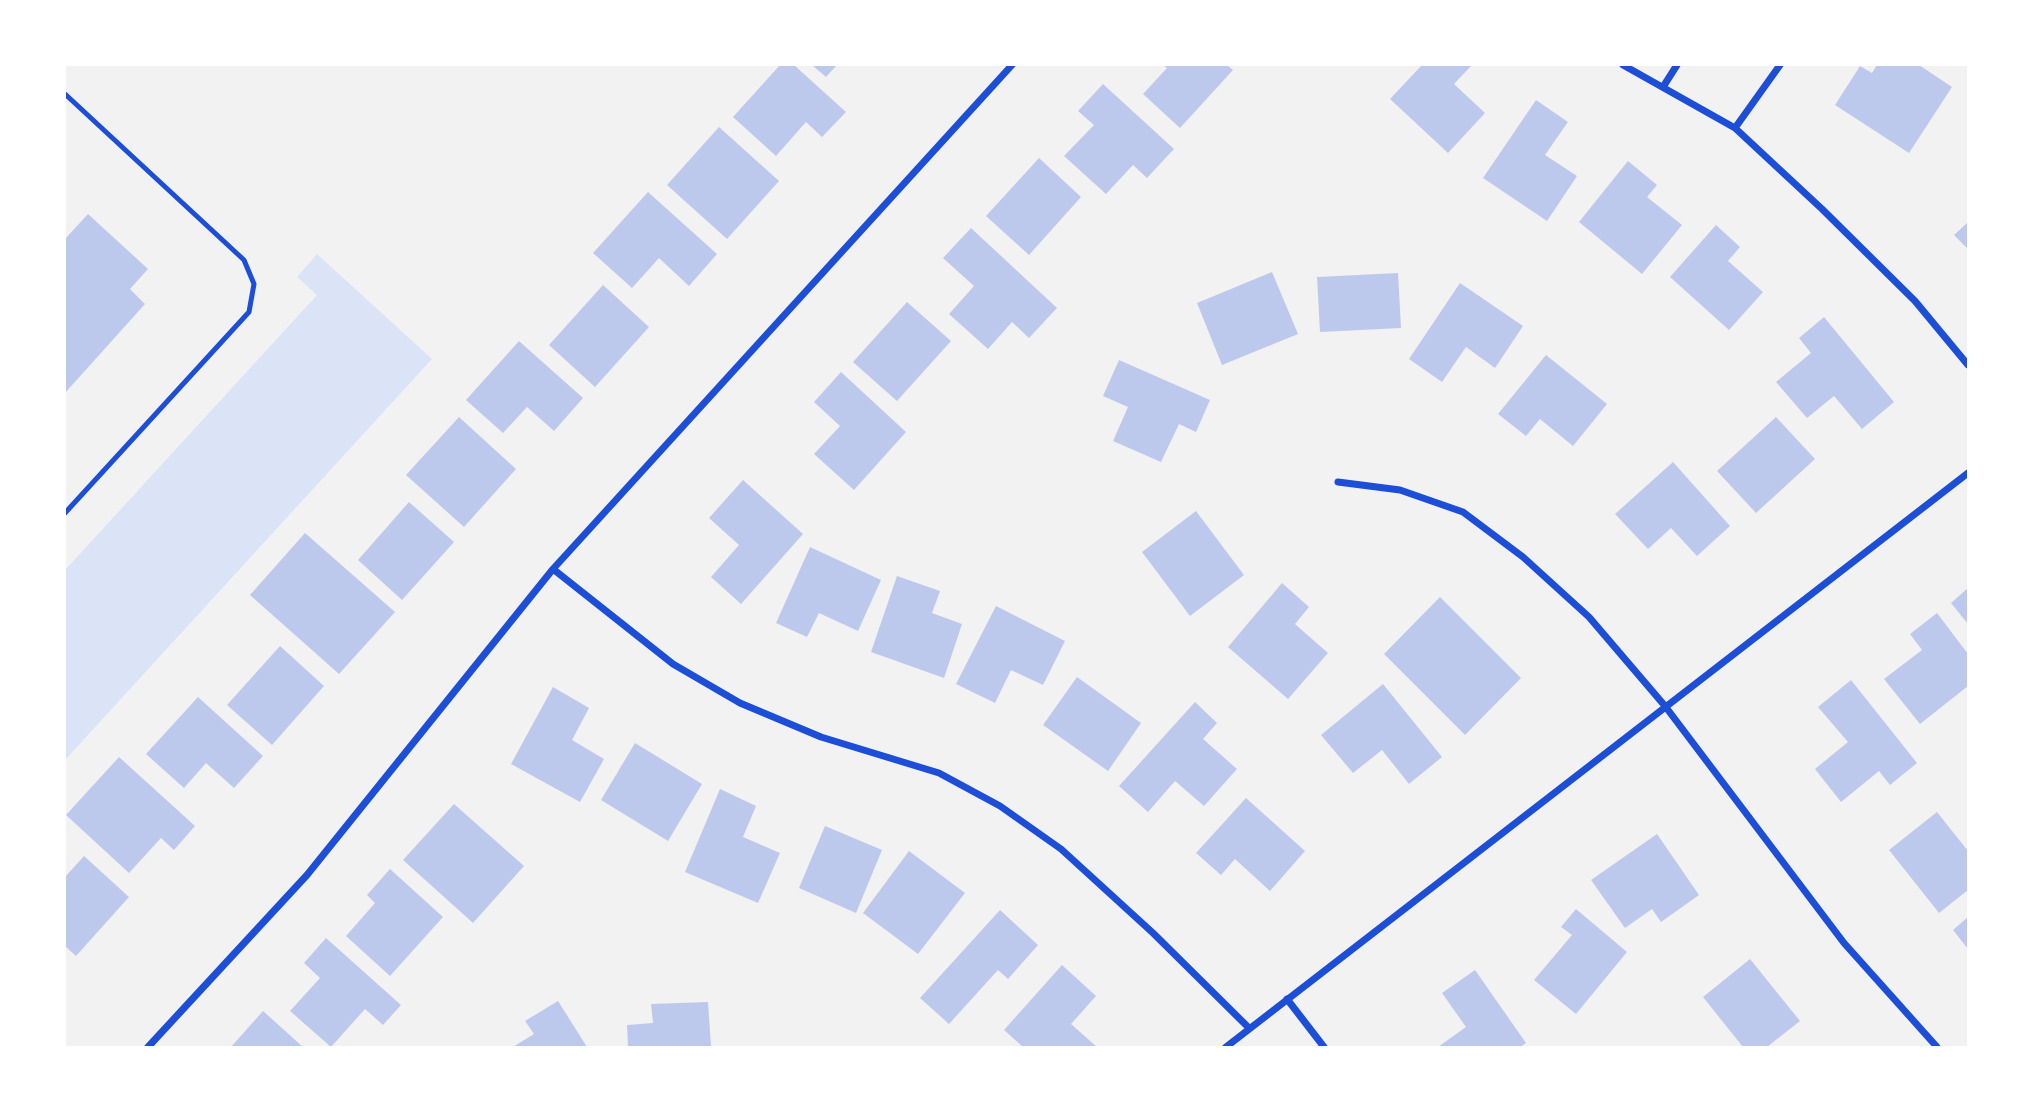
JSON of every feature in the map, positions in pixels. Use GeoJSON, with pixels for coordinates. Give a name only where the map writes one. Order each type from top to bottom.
{"type":"FeatureCollection","features":[{"type":"Feature","properties":{"kind":"street"},"geometry":{"type":"LineString","coordinates":[[148,1047],[307,875],[553,569],[1012,65]]}},
{"type":"Feature","properties":{"kind":"street"},"geometry":{"type":"LineString","coordinates":[[1623,65],[1735,128],[1915,301],[1968,365]]}},
{"type":"Feature","properties":{"kind":"street"},"geometry":{"type":"LineString","coordinates":[[1663,87],[1677,65]]}},
{"type":"Feature","properties":{"kind":"street"},"geometry":{"type":"LineString","coordinates":[[1735,128],[1780,65]]}},
{"type":"Feature","properties":{"kind":"street"},"geometry":{"type":"LineString","coordinates":[[1226,1047],[1968,473]]}},
{"type":"Feature","properties":{"kind":"street"},"geometry":{"type":"LineString","coordinates":[[1338,482],[1400,490],[1463,512],[1523,557],[1589,617],[1665,706],[1844,943],[1937,1047]]}},
{"type":"Feature","properties":{"kind":"street"},"geometry":{"type":"LineString","coordinates":[[553,569],[673,663],[740,704],[821,737],[939,773],[1000,806],[1061,849],[1153,933],[1249,1028]]}},
{"type":"Feature","properties":{"kind":"street"},"geometry":{"type":"LineString","coordinates":[[1287,999],[1324,1047]]}},
{"type":"Feature","properties":{"kind":"lane"},"geometry":{"type":"LineString","coordinates":[[65,94],[244,260],[254,284],[249,312],[65,513]]}},
{"type":"Feature","properties":{"kind":"shaded area"},"geometry":{"type":"Polygon","coordinates":[[[317,254],[432,359],[65,760],[65,570],[317,295],[297,277],[317,254]]]}},
{"type":"Feature","properties":{"kind":"building"},"geometry":{"type":"Polygon","coordinates":[[[780,65],[794,65],[846,112],[822,137],[806,122],[776,156],[733,117],[780,65]]]}},
{"type":"Feature","properties":{"kind":"building"},"geometry":{"type":"Polygon","coordinates":[[[812,65],[837,65],[826,77],[812,65]]]}},
{"type":"Feature","properties":{"kind":"building"},"geometry":{"type":"Polygon","coordinates":[[[1163,65],[1227,65],[1233,70],[1180,128],[1143,94],[1167,68],[1163,65]]]}},
{"type":"Feature","properties":{"kind":"building"},"geometry":{"type":"Polygon","coordinates":[[[1422,65],[1472,65],[1454,84],[1485,113],[1448,153],[1390,99],[1422,65]]]}},
{"type":"Feature","properties":{"kind":"building"},"geometry":{"type":"Polygon","coordinates":[[[1877,65],[1919,65],[1952,87],[1909,153],[1835,105],[1860,66],[1872,73],[1877,65]]]}},
{"type":"Feature","properties":{"kind":"building"},"geometry":{"type":"Polygon","coordinates":[[[1103,84],[1174,149],[1147,178],[1133,165],[1106,194],[1064,156],[1094,125],[1078,111],[1103,84]]]}},
{"type":"Feature","properties":{"kind":"building"},"geometry":{"type":"Polygon","coordinates":[[[1536,100],[1568,122],[1545,155],[1577,176],[1547,221],[1483,178],[1536,100]]]}},
{"type":"Feature","properties":{"kind":"building"},"geometry":{"type":"Polygon","coordinates":[[[719,127],[779,181],[727,239],[667,185],[719,127]]]}},
{"type":"Feature","properties":{"kind":"building"},"geometry":{"type":"Polygon","coordinates":[[[1039,158],[1081,197],[1029,255],[986,216],[1039,158]]]}},
{"type":"Feature","properties":{"kind":"building"},"geometry":{"type":"Polygon","coordinates":[[[1628,161],[1657,185],[1647,197],[1682,225],[1642,274],[1579,222],[1628,161]]]}},
{"type":"Feature","properties":{"kind":"building"},"geometry":{"type":"Polygon","coordinates":[[[648,192],[717,254],[689,286],[659,258],[632,288],[593,253],[648,192]]]}},
{"type":"Feature","properties":{"kind":"building"},"geometry":{"type":"Polygon","coordinates":[[[88,214],[148,269],[130,289],[145,304],[65,393],[65,239],[88,214]]]}},
{"type":"Feature","properties":{"kind":"building"},"geometry":{"type":"Polygon","coordinates":[[[1968,222],[1968,249],[1954,235],[1968,222]]]}},
{"type":"Feature","properties":{"kind":"building"},"geometry":{"type":"Polygon","coordinates":[[[1716,225],[1740,247],[1728,261],[1763,292],[1729,330],[1670,277],[1716,225]]]}},
{"type":"Feature","properties":{"kind":"building"},"geometry":{"type":"Polygon","coordinates":[[[971,228],[1057,308],[1029,338],[1012,322],[988,349],[949,314],[974,286],[943,258],[971,228]]]}},
{"type":"Feature","properties":{"kind":"building"},"geometry":{"type":"Polygon","coordinates":[[[1272,272],[1298,334],[1222,365],[1197,303],[1272,272]]]}},
{"type":"Feature","properties":{"kind":"building"},"geometry":{"type":"Polygon","coordinates":[[[1398,273],[1401,328],[1320,332],[1317,277],[1398,273]]]}},
{"type":"Feature","properties":{"kind":"building"},"geometry":{"type":"Polygon","coordinates":[[[1460,283],[1523,326],[1495,368],[1466,347],[1442,382],[1409,359],[1460,283]]]}},
{"type":"Feature","properties":{"kind":"building"},"geometry":{"type":"Polygon","coordinates":[[[603,285],[649,327],[595,387],[549,345],[603,285]]]}},
{"type":"Feature","properties":{"kind":"building"},"geometry":{"type":"Polygon","coordinates":[[[907,302],[951,341],[897,401],[853,362],[907,302]]]}},
{"type":"Feature","properties":{"kind":"building"},"geometry":{"type":"Polygon","coordinates":[[[1824,317],[1894,402],[1862,429],[1834,396],[1807,418],[1776,382],[1811,353],[1799,338],[1824,317]]]}},
{"type":"Feature","properties":{"kind":"building"},"geometry":{"type":"Polygon","coordinates":[[[519,341],[583,398],[554,431],[527,407],[503,433],[466,400],[519,341]]]}},
{"type":"Feature","properties":{"kind":"building"},"geometry":{"type":"Polygon","coordinates":[[[1546,355],[1607,404],[1573,446],[1540,419],[1526,436],[1498,414],[1546,355]]]}},
{"type":"Feature","properties":{"kind":"building"},"geometry":{"type":"Polygon","coordinates":[[[1119,360],[1210,400],[1196,432],[1179,424],[1161,462],[1113,441],[1128,407],[1103,396],[1119,360]]]}},
{"type":"Feature","properties":{"kind":"building"},"geometry":{"type":"Polygon","coordinates":[[[841,372],[906,432],[854,490],[814,454],[840,426],[814,402],[841,372]]]}},
{"type":"Feature","properties":{"kind":"building"},"geometry":{"type":"Polygon","coordinates":[[[459,417],[516,469],[464,527],[406,475],[459,417]]]}},
{"type":"Feature","properties":{"kind":"building"},"geometry":{"type":"Polygon","coordinates":[[[1776,417],[1815,459],[1756,513],[1717,471],[1776,417]]]}},
{"type":"Feature","properties":{"kind":"building"},"geometry":{"type":"Polygon","coordinates":[[[1673,462],[1730,526],[1697,556],[1671,528],[1648,549],[1615,514],[1673,462]]]}},
{"type":"Feature","properties":{"kind":"building"},"geometry":{"type":"Polygon","coordinates":[[[743,480],[803,534],[741,604],[711,577],[739,545],[709,518],[743,480]]]}},
{"type":"Feature","properties":{"kind":"building"},"geometry":{"type":"Polygon","coordinates":[[[409,502],[454,542],[402,600],[358,560],[409,502]]]}},
{"type":"Feature","properties":{"kind":"building"},"geometry":{"type":"Polygon","coordinates":[[[1196,511],[1244,575],[1190,616],[1142,552],[1196,511]]]}},
{"type":"Feature","properties":{"kind":"building"},"geometry":{"type":"Polygon","coordinates":[[[305,533],[395,612],[339,674],[250,595],[305,533]]]}},
{"type":"Feature","properties":{"kind":"building"},"geometry":{"type":"Polygon","coordinates":[[[810,547],[881,580],[858,631],[819,613],[807,637],[776,623],[810,547]]]}},
{"type":"Feature","properties":{"kind":"building"},"geometry":{"type":"Polygon","coordinates":[[[897,576],[940,591],[932,613],[962,624],[944,678],[871,652],[897,576]]]}},
{"type":"Feature","properties":{"kind":"building"},"geometry":{"type":"Polygon","coordinates":[[[1282,583],[1309,607],[1295,624],[1328,653],[1288,699],[1228,647],[1282,583]]]}},
{"type":"Feature","properties":{"kind":"building"},"geometry":{"type":"Polygon","coordinates":[[[1968,588],[1968,624],[1951,603],[1968,588]]]}},
{"type":"Feature","properties":{"kind":"building"},"geometry":{"type":"Polygon","coordinates":[[[1440,597],[1521,678],[1465,735],[1384,654],[1440,597]]]}},
{"type":"Feature","properties":{"kind":"building"},"geometry":{"type":"Polygon","coordinates":[[[996,606],[1065,641],[1043,685],[1011,670],[995,703],[956,684],[996,606]]]}},
{"type":"Feature","properties":{"kind":"building"},"geometry":{"type":"Polygon","coordinates":[[[1937,613],[1968,654],[1968,686],[1920,724],[1884,679],[1922,650],[1910,634],[1937,613]]]}},
{"type":"Feature","properties":{"kind":"building"},"geometry":{"type":"Polygon","coordinates":[[[280,646],[324,686],[272,745],[227,705],[280,646]]]}},
{"type":"Feature","properties":{"kind":"building"},"geometry":{"type":"Polygon","coordinates":[[[1077,677],[1141,723],[1108,771],[1043,725],[1077,677]]]}},
{"type":"Feature","properties":{"kind":"building"},"geometry":{"type":"Polygon","coordinates":[[[1851,680],[1917,763],[1890,785],[1879,771],[1841,802],[1815,769],[1848,742],[1818,707],[1851,680]]]}},
{"type":"Feature","properties":{"kind":"building"},"geometry":{"type":"Polygon","coordinates":[[[1383,684],[1442,757],[1409,784],[1382,750],[1353,773],[1321,735],[1383,684]]]}},
{"type":"Feature","properties":{"kind":"building"},"geometry":{"type":"Polygon","coordinates":[[[553,687],[589,708],[572,740],[604,759],[580,802],[511,764],[553,687]]]}},
{"type":"Feature","properties":{"kind":"building"},"geometry":{"type":"Polygon","coordinates":[[[198,697],[263,756],[234,788],[206,763],[184,788],[146,754],[198,697]]]}},
{"type":"Feature","properties":{"kind":"building"},"geometry":{"type":"Polygon","coordinates":[[[1195,702],[1217,723],[1203,739],[1237,769],[1204,806],[1175,781],[1148,812],[1119,786],[1195,702]]]}},
{"type":"Feature","properties":{"kind":"building"},"geometry":{"type":"Polygon","coordinates":[[[635,743],[702,784],[668,841],[601,800],[635,743]]]}},
{"type":"Feature","properties":{"kind":"building"},"geometry":{"type":"Polygon","coordinates":[[[119,757],[195,826],[174,850],[161,838],[129,873],[66,815],[119,757]]]}},
{"type":"Feature","properties":{"kind":"building"},"geometry":{"type":"Polygon","coordinates":[[[720,789],[756,806],[743,837],[780,853],[758,903],[685,872],[720,789]]]}},
{"type":"Feature","properties":{"kind":"building"},"geometry":{"type":"Polygon","coordinates":[[[1246,798],[1305,851],[1270,891],[1235,859],[1221,875],[1196,853],[1246,798]]]}},
{"type":"Feature","properties":{"kind":"building"},"geometry":{"type":"Polygon","coordinates":[[[454,804],[524,866],[473,923],[403,860],[454,804]]]}},
{"type":"Feature","properties":{"kind":"building"},"geometry":{"type":"Polygon","coordinates":[[[1937,812],[1968,851],[1968,890],[1939,913],[1889,850],[1937,812]]]}},
{"type":"Feature","properties":{"kind":"building"},"geometry":{"type":"Polygon","coordinates":[[[825,826],[882,850],[856,913],[799,888],[825,826]]]}},
{"type":"Feature","properties":{"kind":"building"},"geometry":{"type":"Polygon","coordinates":[[[1657,834],[1699,895],[1661,922],[1652,909],[1625,928],[1591,880],[1657,834]]]}},
{"type":"Feature","properties":{"kind":"building"},"geometry":{"type":"Polygon","coordinates":[[[909,851],[965,893],[918,954],[863,913],[909,851]]]}},
{"type":"Feature","properties":{"kind":"building"},"geometry":{"type":"Polygon","coordinates":[[[84,856],[129,897],[76,956],[65,946],[65,877],[84,856]]]}},
{"type":"Feature","properties":{"kind":"building"},"geometry":{"type":"Polygon","coordinates":[[[390,869],[443,917],[390,976],[346,936],[375,903],[367,895],[390,869]]]}},
{"type":"Feature","properties":{"kind":"building"},"geometry":{"type":"Polygon","coordinates":[[[1576,909],[1627,952],[1576,1014],[1534,980],[1572,935],[1561,927],[1576,909]]]}},
{"type":"Feature","properties":{"kind":"building"},"geometry":{"type":"Polygon","coordinates":[[[1000,910],[1038,945],[1008,979],[998,970],[949,1024],[920,998],[1000,910]]]}},
{"type":"Feature","properties":{"kind":"building"},"geometry":{"type":"Polygon","coordinates":[[[1968,917],[1968,949],[1953,930],[1968,917]]]}},
{"type":"Feature","properties":{"kind":"building"},"geometry":{"type":"Polygon","coordinates":[[[326,938],[401,1005],[383,1025],[365,1009],[331,1047],[290,1011],[320,978],[304,963],[326,938]]]}},
{"type":"Feature","properties":{"kind":"building"},"geometry":{"type":"Polygon","coordinates":[[[1750,959],[1800,1021],[1767,1047],[1743,1047],[1703,997],[1750,959]]]}},
{"type":"Feature","properties":{"kind":"building"},"geometry":{"type":"Polygon","coordinates":[[[1062,965],[1096,996],[1071,1024],[1097,1047],[1023,1047],[1004,1030],[1062,965]]]}},
{"type":"Feature","properties":{"kind":"building"},"geometry":{"type":"Polygon","coordinates":[[[1475,970],[1526,1043],[1520,1047],[1438,1047],[1466,1027],[1442,993],[1475,970]]]}},
{"type":"Feature","properties":{"kind":"building"},"geometry":{"type":"Polygon","coordinates":[[[558,1001],[587,1047],[513,1047],[534,1034],[525,1021],[558,1001]]]}},
{"type":"Feature","properties":{"kind":"building"},"geometry":{"type":"Polygon","coordinates":[[[708,1002],[711,1047],[628,1047],[627,1025],[653,1023],[651,1004],[708,1002]]]}},
{"type":"Feature","properties":{"kind":"building"},"geometry":{"type":"Polygon","coordinates":[[[263,1011],[303,1047],[231,1047],[263,1011]]]}}]}
